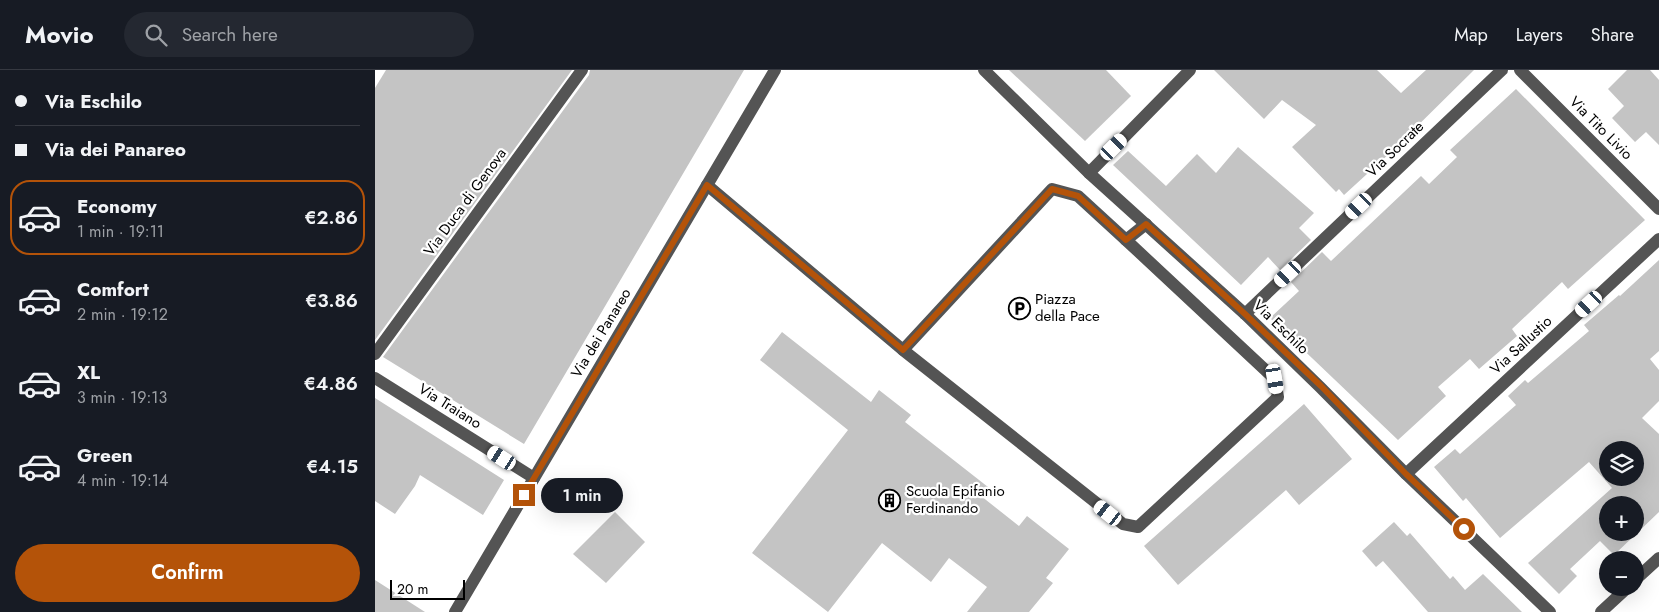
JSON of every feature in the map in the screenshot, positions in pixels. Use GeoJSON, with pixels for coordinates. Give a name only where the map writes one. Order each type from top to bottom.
{"type":"FeatureCollection","features":[{"type":"Feature","properties":{"kind":"street","name":"Via Duca di Genova"},"geometry":{"type":"LineString","coordinates":[[375,354],[582,70]]}},
{"type":"Feature","properties":{"kind":"street","name":"Via dei Panareo"},"geometry":{"type":"LineString","coordinates":[[455,612],[775,70]]}},
{"type":"Feature","properties":{"kind":"street","name":"Via Eschilo"},"geometry":{"type":"LineString","coordinates":[[985,70],[1089,172],[1321,386],[1406,474],[1550,612]]}},
{"type":"Feature","properties":{"kind":"street"},"geometry":{"type":"LineString","coordinates":[[1089,172],[1190,70]]}},
{"type":"Feature","properties":{"kind":"street","name":"Via Socrate"},"geometry":{"type":"LineString","coordinates":[[1245,314],[1502,70]]}},
{"type":"Feature","properties":{"kind":"street","name":"Via Tito Livio"},"geometry":{"type":"LineString","coordinates":[[1520,70],[1659,209]]}},
{"type":"Feature","properties":{"kind":"street"},"geometry":{"type":"LineString","coordinates":[[707,185],[903,350],[1123,524],[1138,527],[1278,397],[1275,379],[1126,240],[1078,196],[1052,189],[903,350]]}},
{"type":"Feature","properties":{"kind":"street"},"geometry":{"type":"LineString","coordinates":[[1126,240],[1146,224]]}},
{"type":"Feature","properties":{"kind":"street","name":"Via Sallustio"},"geometry":{"type":"LineString","coordinates":[[1406,474],[1659,239]]}},
{"type":"Feature","properties":{"kind":"street","name":"Via Traiano"},"geometry":{"type":"LineString","coordinates":[[375,378],[534,478]]}},
{"type":"Feature","properties":{"kind":"street"},"geometry":{"type":"LineString","coordinates":[[1644,572],[1659,558]]}},
{"type":"Feature","properties":{"kind":"street"},"geometry":{"type":"LineString","coordinates":[[1601,612],[1618,596]]}},
{"type":"Feature","properties":{"kind":"building"},"geometry":{"type":"Polygon","coordinates":[[[386,70],[572,70],[375,340],[375,88],[386,70]]]}},
{"type":"Feature","properties":{"kind":"building"},"geometry":{"type":"Polygon","coordinates":[[[590,70],[744,70],[524,444],[383,357],[589,75],[590,70]]]}},
{"type":"Feature","properties":{"kind":"building"},"geometry":{"type":"Polygon","coordinates":[[[1009,70],[1106,70],[1131,96],[1085,141],[1009,70]]]}},
{"type":"Feature","properties":{"kind":"building"},"geometry":{"type":"Polygon","coordinates":[[[1214,70],[1377,70],[1401,93],[1426,70],[1474,70],[1390,153],[1344,195],[1339,189],[1336,192],[1292,147],[1316,125],[1282,100],[1264,119],[1214,70]]]}},
{"type":"Feature","properties":{"kind":"building"},"geometry":{"type":"Polygon","coordinates":[[[1627,70],[1650,70],[1659,80],[1659,145],[1646,132],[1635,142],[1612,118],[1624,106],[1608,89],[1627,70]]]}},
{"type":"Feature","properties":{"kind":"building"},"geometry":{"type":"Polygon","coordinates":[[[1516,89],[1645,220],[1568,289],[1562,282],[1512,329],[1517,336],[1479,369],[1470,359],[1438,387],[1446,396],[1398,440],[1270,318],[1299,291],[1291,282],[1322,252],[1331,261],[1421,176],[1429,184],[1457,157],[1450,150],[1516,89]]]}},
{"type":"Feature","properties":{"kind":"building"},"geometry":{"type":"Polygon","coordinates":[[[1238,147],[1314,213],[1299,228],[1311,240],[1280,270],[1268,257],[1241,285],[1113,165],[1128,151],[1166,186],[1197,154],[1216,173],[1238,147]]]}},
{"type":"Feature","properties":{"kind":"building"},"geometry":{"type":"Polygon","coordinates":[[[1659,260],[1659,351],[1650,359],[1659,370],[1659,401],[1642,418],[1659,434],[1659,512],[1644,526],[1644,496],[1603,496],[1612,488],[1610,486],[1644,486],[1644,441],[1599,441],[1599,473],[1589,462],[1500,538],[1466,498],[1463,501],[1434,467],[1455,449],[1460,454],[1516,405],[1508,396],[1525,380],[1528,383],[1589,331],[1584,325],[1659,260]]]}},
{"type":"Feature","properties":{"kind":"building","name":"Scuola Epifanio Ferdinando"},"geometry":{"type":"Polygon","coordinates":[[[782,332],[871,402],[879,390],[911,415],[905,422],[988,487],[981,496],[1019,526],[1027,516],[1069,549],[1046,578],[1053,583],[1029,612],[967,612],[987,587],[949,558],[931,582],[882,543],[828,612],[752,553],[848,430],[760,360],[782,332]]]}},
{"type":"Feature","properties":{"kind":"building"},"geometry":{"type":"Polygon","coordinates":[[[375,398],[504,480],[483,515],[420,475],[415,486],[395,514],[375,501],[375,398]]]}},
{"type":"Feature","properties":{"kind":"building"},"geometry":{"type":"Polygon","coordinates":[[[1304,404],[1352,459],[1299,505],[1286,490],[1178,585],[1144,546],[1304,404]]]}},
{"type":"Feature","properties":{"kind":"building"},"geometry":{"type":"Polygon","coordinates":[[[1599,500],[1600,541],[1570,569],[1577,576],[1559,594],[1528,563],[1599,500]]]}},
{"type":"Feature","properties":{"kind":"building"},"geometry":{"type":"Polygon","coordinates":[[[615,512],[645,542],[606,583],[573,554],[615,512]]]}},
{"type":"Feature","properties":{"kind":"building"},"geometry":{"type":"Polygon","coordinates":[[[1394,522],[1407,536],[1410,533],[1450,579],[1453,576],[1465,590],[1483,574],[1522,612],[1428,612],[1383,561],[1376,567],[1362,551],[1394,522]]]}},
{"type":"Feature","properties":{"kind":"building"},"geometry":{"type":"Polygon","coordinates":[[[1600,541],[1629,541],[1618,551],[1610,551],[1600,541]]]}},
{"type":"Feature","properties":{"kind":"building"},"geometry":{"type":"Polygon","coordinates":[[[375,580],[425,612],[375,612],[375,580]]]}},
{"type":"Feature","properties":{"kind":"place","name":"Piazza della Pace"},"geometry":{"type":"Point","coordinates":[1019,308]}},
{"type":"Feature","properties":{"kind":"place","name":"Scuola Epifanio Ferdinando"},"geometry":{"type":"Point","coordinates":[890,500]}},
{"type":"Feature","properties":{"kind":"route"},"geometry":{"type":"LineString","coordinates":[[524,495],[707,185],[903,350],[1052,189],[1078,196],[1126,240],[1146,224],[1321,386],[1406,474],[1464,529]]}}]}
